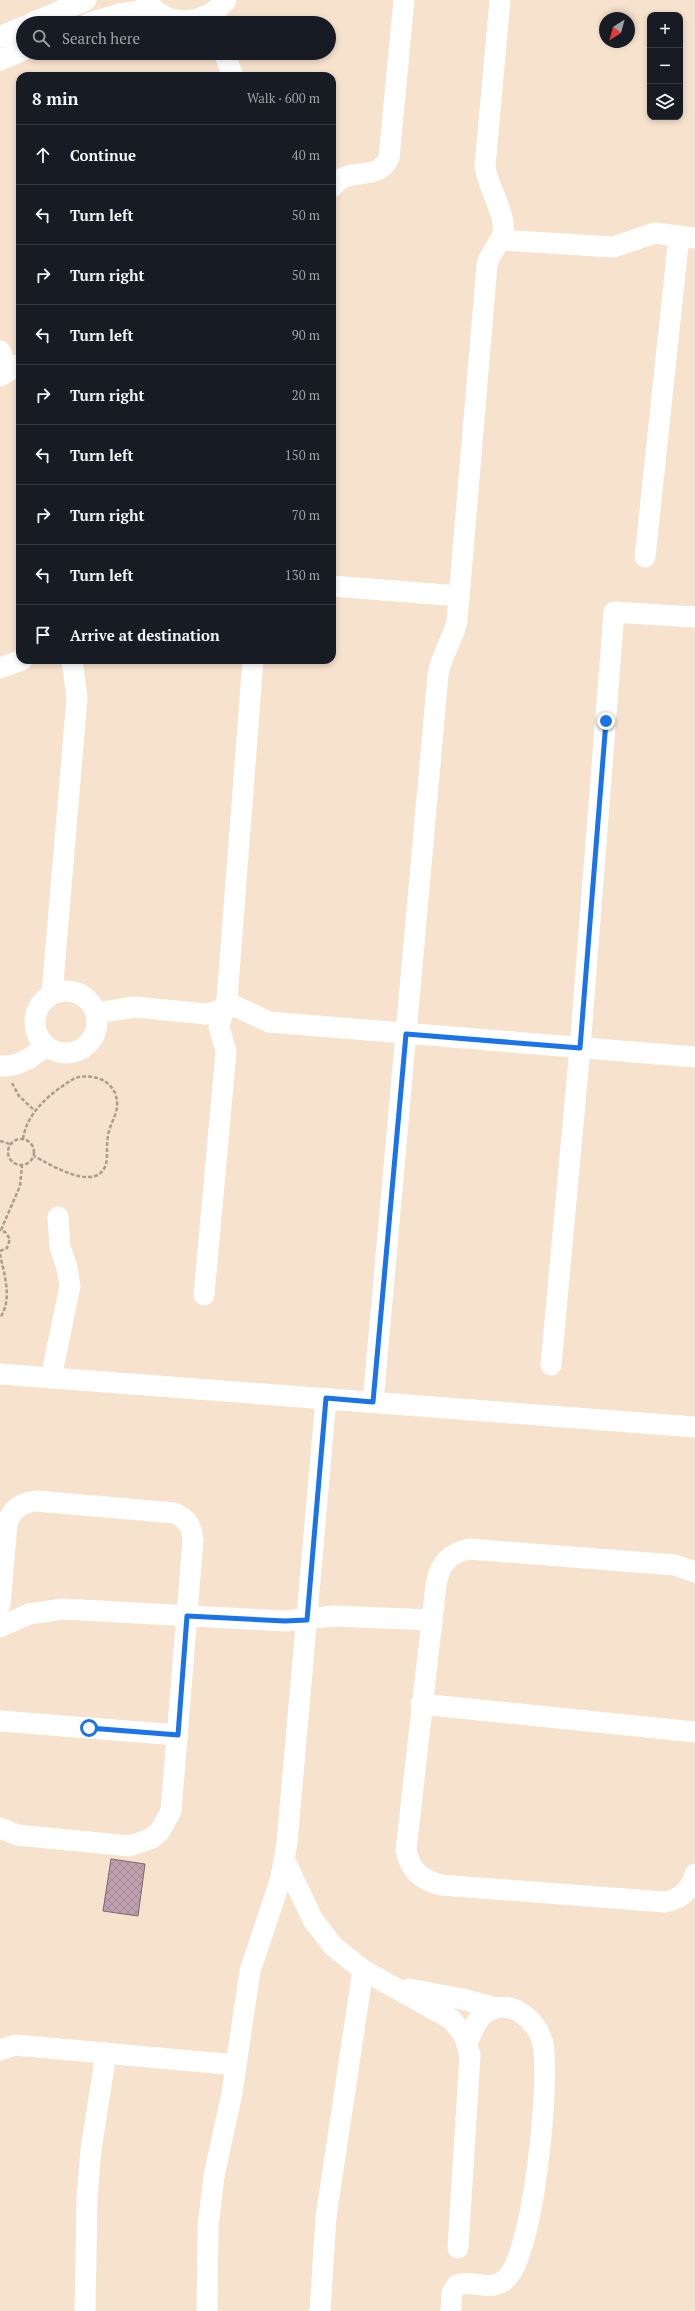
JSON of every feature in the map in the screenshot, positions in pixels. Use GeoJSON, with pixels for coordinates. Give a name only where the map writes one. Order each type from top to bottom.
{"type":"FeatureCollection","features":[{"type":"Feature","properties":{"kind":"street"},"geometry":{"type":"LineString","coordinates":[[48,16],[86,0]]}},
{"type":"Feature","properties":{"kind":"street"},"geometry":{"type":"LineString","coordinates":[[213,16],[226,0]]}},
{"type":"Feature","properties":{"kind":"street"},"geometry":{"type":"LineString","coordinates":[[336,184],[345,176],[377,172],[389,158],[404,0]]}},
{"type":"Feature","properties":{"kind":"street"},"geometry":{"type":"LineString","coordinates":[[373,1402],[438,675],[442,657],[455,630],[487,265],[491,251],[500,240],[504,226],[503,218],[488,184],[485,166],[500,0]]}},
{"type":"Feature","properties":{"kind":"street"},"geometry":{"type":"LineString","coordinates":[[112,16],[150,5],[167,16]]}},
{"type":"Feature","properties":{"kind":"street"},"geometry":{"type":"LineString","coordinates":[[0,37],[16,30]]}},
{"type":"Feature","properties":{"kind":"street"},"geometry":{"type":"LineString","coordinates":[[0,60],[16,53]]}},
{"type":"Feature","properties":{"kind":"street"},"geometry":{"type":"LineString","coordinates":[[227,60],[231,72]]}},
{"type":"Feature","properties":{"kind":"street"},"geometry":{"type":"LineString","coordinates":[[500,240],[613,247],[649,234],[687,237],[645,557]]}},
{"type":"Feature","properties":{"kind":"street"},"geometry":{"type":"LineString","coordinates":[[336,586],[459,596]]}},
{"type":"Feature","properties":{"kind":"street"},"geometry":{"type":"LineString","coordinates":[[551,1365],[580,1048],[614,612],[695,617]]}},
{"type":"Feature","properties":{"kind":"street"},"geometry":{"type":"LineString","coordinates":[[0,668],[16,662]]}},
{"type":"Feature","properties":{"kind":"street"},"geometry":{"type":"LineString","coordinates":[[52,994],[77,698],[73,664]]}},
{"type":"Feature","properties":{"kind":"street"},"geometry":{"type":"LineString","coordinates":[[204,1296],[226,1052],[219,1026],[225,1008],[253,664]]}},
{"type":"Feature","properties":{"kind":"street"},"geometry":{"type":"LineString","coordinates":[[67,991],[75,992],[88,1000],[96,1013],[98,1021],[94,1037],[83,1048],[75,1052],[63,1052],[45,1044],[37,1032],[36,1017],[41,1004],[52,994],[67,991]]}},
{"type":"Feature","properties":{"kind":"street"},"geometry":{"type":"LineString","coordinates":[[96,1013],[134,1007],[206,1014],[225,1008],[240,1007],[255,1017],[269,1022],[695,1057]]}},
{"type":"Feature","properties":{"kind":"street"},"geometry":{"type":"LineString","coordinates":[[3,1066],[16,1065],[32,1057],[45,1044]]}},
{"type":"Feature","properties":{"kind":"street"},"geometry":{"type":"LineString","coordinates":[[52,1378],[70,1286],[67,1268],[60,1247],[58,1217]]}},
{"type":"Feature","properties":{"kind":"street"},"geometry":{"type":"LineString","coordinates":[[0,1374],[695,1427]]}},
{"type":"Feature","properties":{"kind":"street"},"geometry":{"type":"LineString","coordinates":[[207,2311],[210,2203],[236,2065],[250,1971],[277,1892],[285,1861],[326,1398]]}},
{"type":"Feature","properties":{"kind":"street"},"geometry":{"type":"LineString","coordinates":[[0,1605],[7,1523],[13,1511],[18,1506],[37,1501],[174,1513],[180,1515],[190,1526],[192,1532],[187,1616],[171,1811],[160,1831],[152,1838],[130,1846],[16,1835],[0,1828]]}},
{"type":"Feature","properties":{"kind":"street"},"geometry":{"type":"LineString","coordinates":[[695,1572],[675,1565],[469,1549],[453,1554],[440,1567],[437,1575],[421,1704],[406,1850],[412,1867],[425,1880],[441,1885],[665,1902],[672,1900],[685,1892],[690,1887],[695,1874]]}},
{"type":"Feature","properties":{"kind":"street"},"geometry":{"type":"LineString","coordinates":[[0,1627],[29,1614],[63,1609],[285,1621],[307,1620],[334,1616],[431,1620]]}},
{"type":"Feature","properties":{"kind":"street"},"geometry":{"type":"LineString","coordinates":[[421,1704],[695,1732]]}},
{"type":"Feature","properties":{"kind":"street"},"geometry":{"type":"LineString","coordinates":[[0,1721],[178,1735]]}},
{"type":"Feature","properties":{"kind":"street"},"geometry":{"type":"LineString","coordinates":[[285,1861],[306,1908],[320,1931],[347,1959],[363,1970],[451,2019],[459,2027],[467,2043],[470,2055],[458,2248]]}},
{"type":"Feature","properties":{"kind":"street"},"geometry":{"type":"LineString","coordinates":[[320,2311],[326,2217],[363,1970]]}},
{"type":"Feature","properties":{"kind":"street"},"geometry":{"type":"LineString","coordinates":[[393,1987],[448,1996],[496,2008]]}},
{"type":"Feature","properties":{"kind":"street"},"geometry":{"type":"LineString","coordinates":[[451,2311],[452,2293],[457,2285],[495,2285],[510,2274],[521,2249],[533,2201],[543,2100],[543,2045],[535,2026],[523,2014],[504,2007],[490,2010],[478,2020],[467,2043]]}},
{"type":"Feature","properties":{"kind":"street"},"geometry":{"type":"LineString","coordinates":[[0,2050],[15,2045],[236,2065]]}},
{"type":"Feature","properties":{"kind":"street"},"geometry":{"type":"LineString","coordinates":[[85,2311],[88,2191],[93,2136],[106,2053]]}},
{"type":"Feature","properties":{"kind":"path"},"geometry":{"type":"LineString","coordinates":[[3,1066],[13,1087],[22,1100],[34,1110]]}},
{"type":"Feature","properties":{"kind":"path"},"geometry":{"type":"LineString","coordinates":[[23,1139],[26,1124],[34,1110],[69,1081],[83,1076],[103,1080],[113,1089],[117,1102],[115,1115],[108,1136],[106,1165],[99,1173],[90,1177],[74,1175],[34,1156]]}},
{"type":"Feature","properties":{"kind":"path"},"geometry":{"type":"LineString","coordinates":[[23,1139],[31,1143],[34,1147],[34,1156],[30,1163],[22,1166],[14,1164],[10,1160],[8,1154],[10,1144],[15,1140],[23,1139]]}},
{"type":"Feature","properties":{"kind":"path"},"geometry":{"type":"LineString","coordinates":[[0,1141],[10,1144]]}},
{"type":"Feature","properties":{"kind":"path"},"geometry":{"type":"LineString","coordinates":[[0,1318],[5,1308],[7,1292],[0,1253],[7,1248],[10,1240],[8,1235],[0,1230],[20,1186],[22,1166]]}},
{"type":"Feature","properties":{"kind":"building"},"geometry":{"type":"Polygon","coordinates":[[[111,1859],[145,1864],[138,1916],[103,1911],[111,1859]]]}},
{"type":"Feature","properties":{"kind":"route"},"geometry":{"type":"LineString","coordinates":[[89,1728],[178,1735],[187,1616],[285,1621],[307,1620],[325,1425],[326,1398],[373,1402],[406,1034],[580,1048],[606,721]]}}]}
